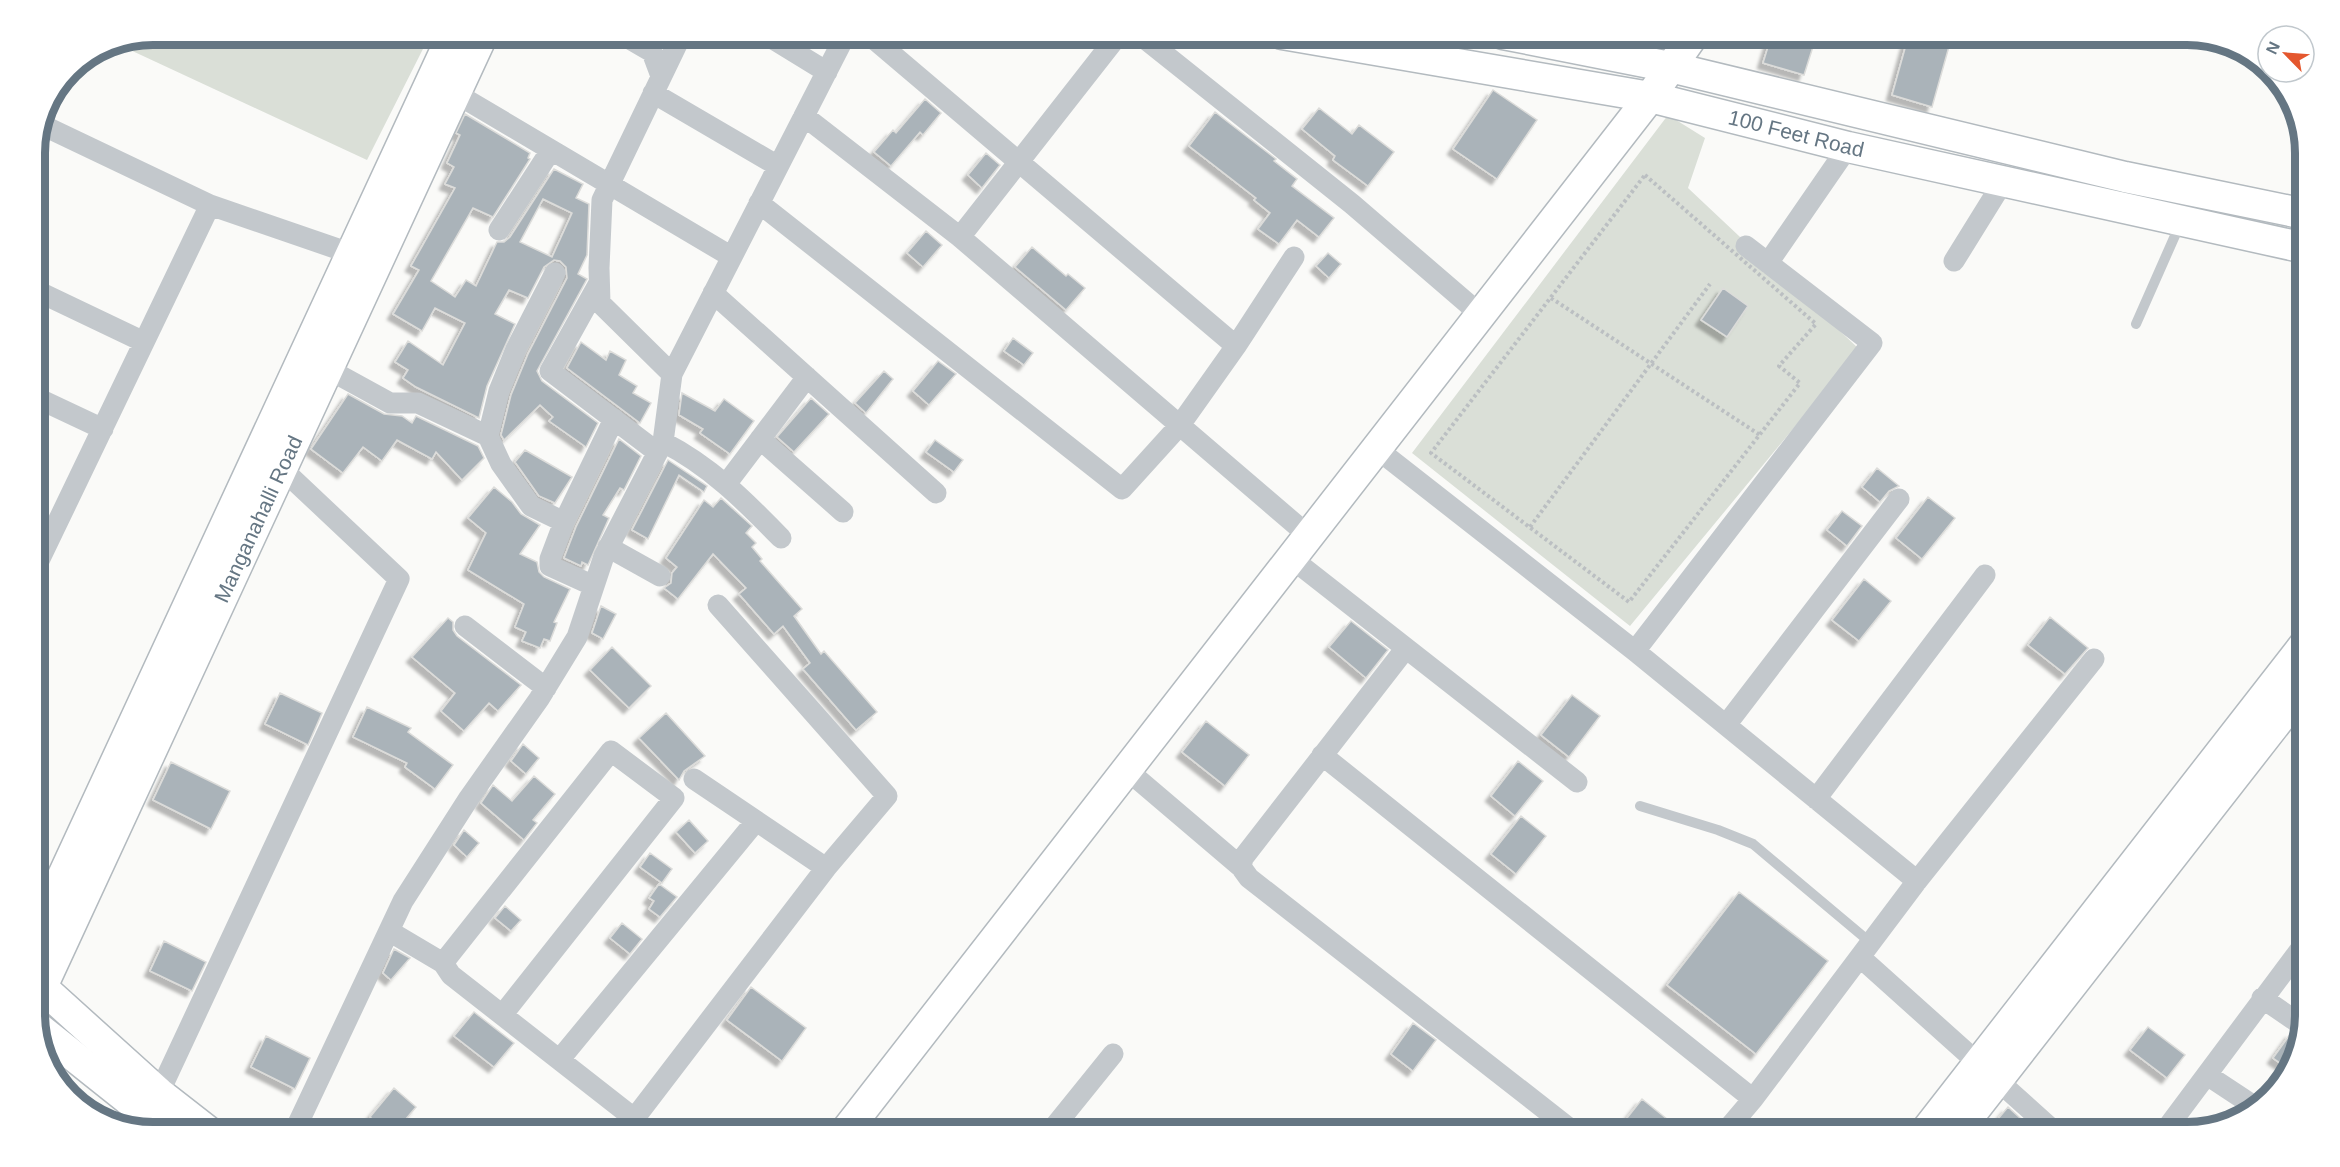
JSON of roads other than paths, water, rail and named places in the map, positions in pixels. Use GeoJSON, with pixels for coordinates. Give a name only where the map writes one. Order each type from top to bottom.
{"type":"FeatureCollection","features":[{"type":"Feature","properties":{"kind":"street","name":"Manganahalli Road"},"geometry":{"type":"LineString","coordinates":[[45,973],[328,369],[364,258],[449,45]]}},
{"type":"Feature","properties":{"kind":"street","name":"Manganahalli Road"},"geometry":{"type":"LineString","coordinates":[[45,915],[364,258],[456,93],[478,45]]}},
{"type":"Feature","properties":{"kind":"street"},"geometry":{"type":"LineString","coordinates":[[640,45],[652,52],[657,85],[778,166]]}},
{"type":"Feature","properties":{"kind":"street"},"geometry":{"type":"LineString","coordinates":[[672,374],[600,303],[600,282],[602,200],[677,45]]}},
{"type":"Feature","properties":{"kind":"street"},"geometry":{"type":"LineString","coordinates":[[783,45],[826,72]]}},
{"type":"Feature","properties":{"kind":"street"},"geometry":{"type":"LineString","coordinates":[[299,1122],[403,901],[469,798],[546,688],[577,637],[608,547],[660,447],[672,374],[840,45]]}},
{"type":"Feature","properties":{"kind":"street"},"geometry":{"type":"LineString","coordinates":[[881,45],[1018,164],[1236,346]]}},
{"type":"Feature","properties":{"kind":"street"},"geometry":{"type":"LineString","coordinates":[[960,237],[1110,45]]}},
{"type":"Feature","properties":{"kind":"street"},"geometry":{"type":"LineString","coordinates":[[1153,45],[1352,204],[1481,315]]}},
{"type":"Feature","properties":{"kind":"street","name":"100 Feet Road"},"geometry":{"type":"LineString","coordinates":[[1346,45],[1650,97],[1848,147],[2295,246]]}},
{"type":"Feature","properties":{"kind":"street","name":"100 Feet Road"},"geometry":{"type":"LineString","coordinates":[[1559,45],[1670,67],[2125,177],[2295,212]]}},
{"type":"Feature","properties":{"kind":"street"},"geometry":{"type":"LineString","coordinates":[[853,1122],[1650,97],[1686,45]]}},
{"type":"Feature","properties":{"kind":"street"},"geometry":{"type":"LineString","coordinates":[[456,93],[732,256]]}},
{"type":"Feature","properties":{"kind":"street"},"geometry":{"type":"LineString","coordinates":[[804,116],[960,237],[1180,425],[1300,547],[1406,648],[1577,782]]}},
{"type":"Feature","properties":{"kind":"street"},"geometry":{"type":"LineString","coordinates":[[48,128],[210,205],[364,258]]}},
{"type":"Feature","properties":{"kind":"street"},"geometry":{"type":"LineString","coordinates":[[1768,263],[1848,147]]}},
{"type":"Feature","properties":{"kind":"street"},"geometry":{"type":"LineString","coordinates":[[500,230],[551,150]]}},
{"type":"Feature","properties":{"kind":"street"},"geometry":{"type":"LineString","coordinates":[[1954,261],[2002,182]]}},
{"type":"Feature","properties":{"kind":"street"},"geometry":{"type":"LineString","coordinates":[[759,203],[1122,489],[1180,425],[1236,346],[1294,257]]}},
{"type":"Feature","properties":{"kind":"street"},"geometry":{"type":"LineString","coordinates":[[45,548],[210,205]]}},
{"type":"Feature","properties":{"kind":"street"},"geometry":{"type":"LineString","coordinates":[[1635,651],[1872,343],[1746,246]]}},
{"type":"Feature","properties":{"kind":"street"},"geometry":{"type":"LineString","coordinates":[[555,273],[507,370],[499,391],[488,436],[501,464],[531,506],[564,522]]}},
{"type":"Feature","properties":{"kind":"street"},"geometry":{"type":"LineString","coordinates":[[600,282],[550,372],[614,419],[660,447],[694,457],[727,483],[781,538]]}},
{"type":"Feature","properties":{"kind":"street"},"geometry":{"type":"LineString","coordinates":[[713,293],[936,493]]}},
{"type":"Feature","properties":{"kind":"street"},"geometry":{"type":"LineString","coordinates":[[45,295],[144,342]]}},
{"type":"Feature","properties":{"kind":"street"},"geometry":{"type":"LineString","coordinates":[[328,369],[390,403],[418,403],[488,436]]}},
{"type":"Feature","properties":{"kind":"street"},"geometry":{"type":"LineString","coordinates":[[727,483],[807,376]]}},
{"type":"Feature","properties":{"kind":"street"},"geometry":{"type":"LineString","coordinates":[[45,402],[103,429]]}},
{"type":"Feature","properties":{"kind":"street"},"geometry":{"type":"LineString","coordinates":[[594,586],[550,566],[550,559],[564,522],[614,419]]}},
{"type":"Feature","properties":{"kind":"street"},"geometry":{"type":"LineString","coordinates":[[760,439],[843,512]]}},
{"type":"Feature","properties":{"kind":"street"},"geometry":{"type":"LineString","coordinates":[[1377,448],[1635,651],[1917,881]]}},
{"type":"Feature","properties":{"kind":"street"},"geometry":{"type":"LineString","coordinates":[[156,1119],[399,579],[281,468]]}},
{"type":"Feature","properties":{"kind":"street"},"geometry":{"type":"LineString","coordinates":[[1725,724],[1899,499]]}},
{"type":"Feature","properties":{"kind":"street"},"geometry":{"type":"LineString","coordinates":[[608,547],[660,576]]}},
{"type":"Feature","properties":{"kind":"street"},"geometry":{"type":"LineString","coordinates":[[1816,798],[1985,576]]}},
{"type":"Feature","properties":{"kind":"street"},"geometry":{"type":"LineString","coordinates":[[632,1122],[826,868],[887,796],[718,605]]}},
{"type":"Feature","properties":{"kind":"street"},"geometry":{"type":"LineString","coordinates":[[465,626],[546,688]]}},
{"type":"Feature","properties":{"kind":"street"},"geometry":{"type":"LineString","coordinates":[[1241,867],[1243,858],[1406,648]]}},
{"type":"Feature","properties":{"kind":"street"},"geometry":{"type":"LineString","coordinates":[[1962,1122],[1988,1071],[2295,657]]}},
{"type":"Feature","properties":{"kind":"street"},"geometry":{"type":"LineString","coordinates":[[1734,1122],[1753,1100],[1917,881],[2094,659]]}},
{"type":"Feature","properties":{"kind":"street"},"geometry":{"type":"LineString","coordinates":[[1935,1122],[1988,1071],[2295,698]]}},
{"type":"Feature","properties":{"kind":"street"},"geometry":{"type":"LineString","coordinates":[[443,963],[611,751],[674,798],[503,1014]]}},
{"type":"Feature","properties":{"kind":"street"},"geometry":{"type":"LineString","coordinates":[[1322,755],[1753,1100]]}},
{"type":"Feature","properties":{"kind":"street"},"geometry":{"type":"LineString","coordinates":[[1127,770],[1241,867],[1248,878],[1561,1122]]}},
{"type":"Feature","properties":{"kind":"street"},"geometry":{"type":"LineString","coordinates":[[694,778],[826,868]]}},
{"type":"Feature","properties":{"kind":"street"},"geometry":{"type":"LineString","coordinates":[[560,1059],[756,821]]}},
{"type":"Feature","properties":{"kind":"street"},"geometry":{"type":"LineString","coordinates":[[389,931],[443,963],[450,975],[560,1059],[625,1122]]}},
{"type":"Feature","properties":{"kind":"street"},"geometry":{"type":"LineString","coordinates":[[1866,950],[1988,1071],[2044,1122]]}},
{"type":"Feature","properties":{"kind":"street"},"geometry":{"type":"LineString","coordinates":[[2172,1122],[2295,957]]}},
{"type":"Feature","properties":{"kind":"street"},"geometry":{"type":"LineString","coordinates":[[2262,998],[2295,1020]]}},
{"type":"Feature","properties":{"kind":"street"},"geometry":{"type":"LineString","coordinates":[[45,999],[156,1119]]}},
{"type":"Feature","properties":{"kind":"street"},"geometry":{"type":"LineString","coordinates":[[47,1034],[156,1119]]}},
{"type":"Feature","properties":{"kind":"street"},"geometry":{"type":"LineString","coordinates":[[1058,1122],[1113,1054]]}},
{"type":"Feature","properties":{"kind":"street"},"geometry":{"type":"LineString","coordinates":[[2207,1075],[2249,1103]]}},
{"type":"Feature","properties":{"kind":"lane"},"geometry":{"type":"LineString","coordinates":[[2136,324],[2182,220]]}},
{"type":"Feature","properties":{"kind":"lane"},"geometry":{"type":"LineString","coordinates":[[1640,806],[1718,830],[1753,844],[1866,950]]}}]}
